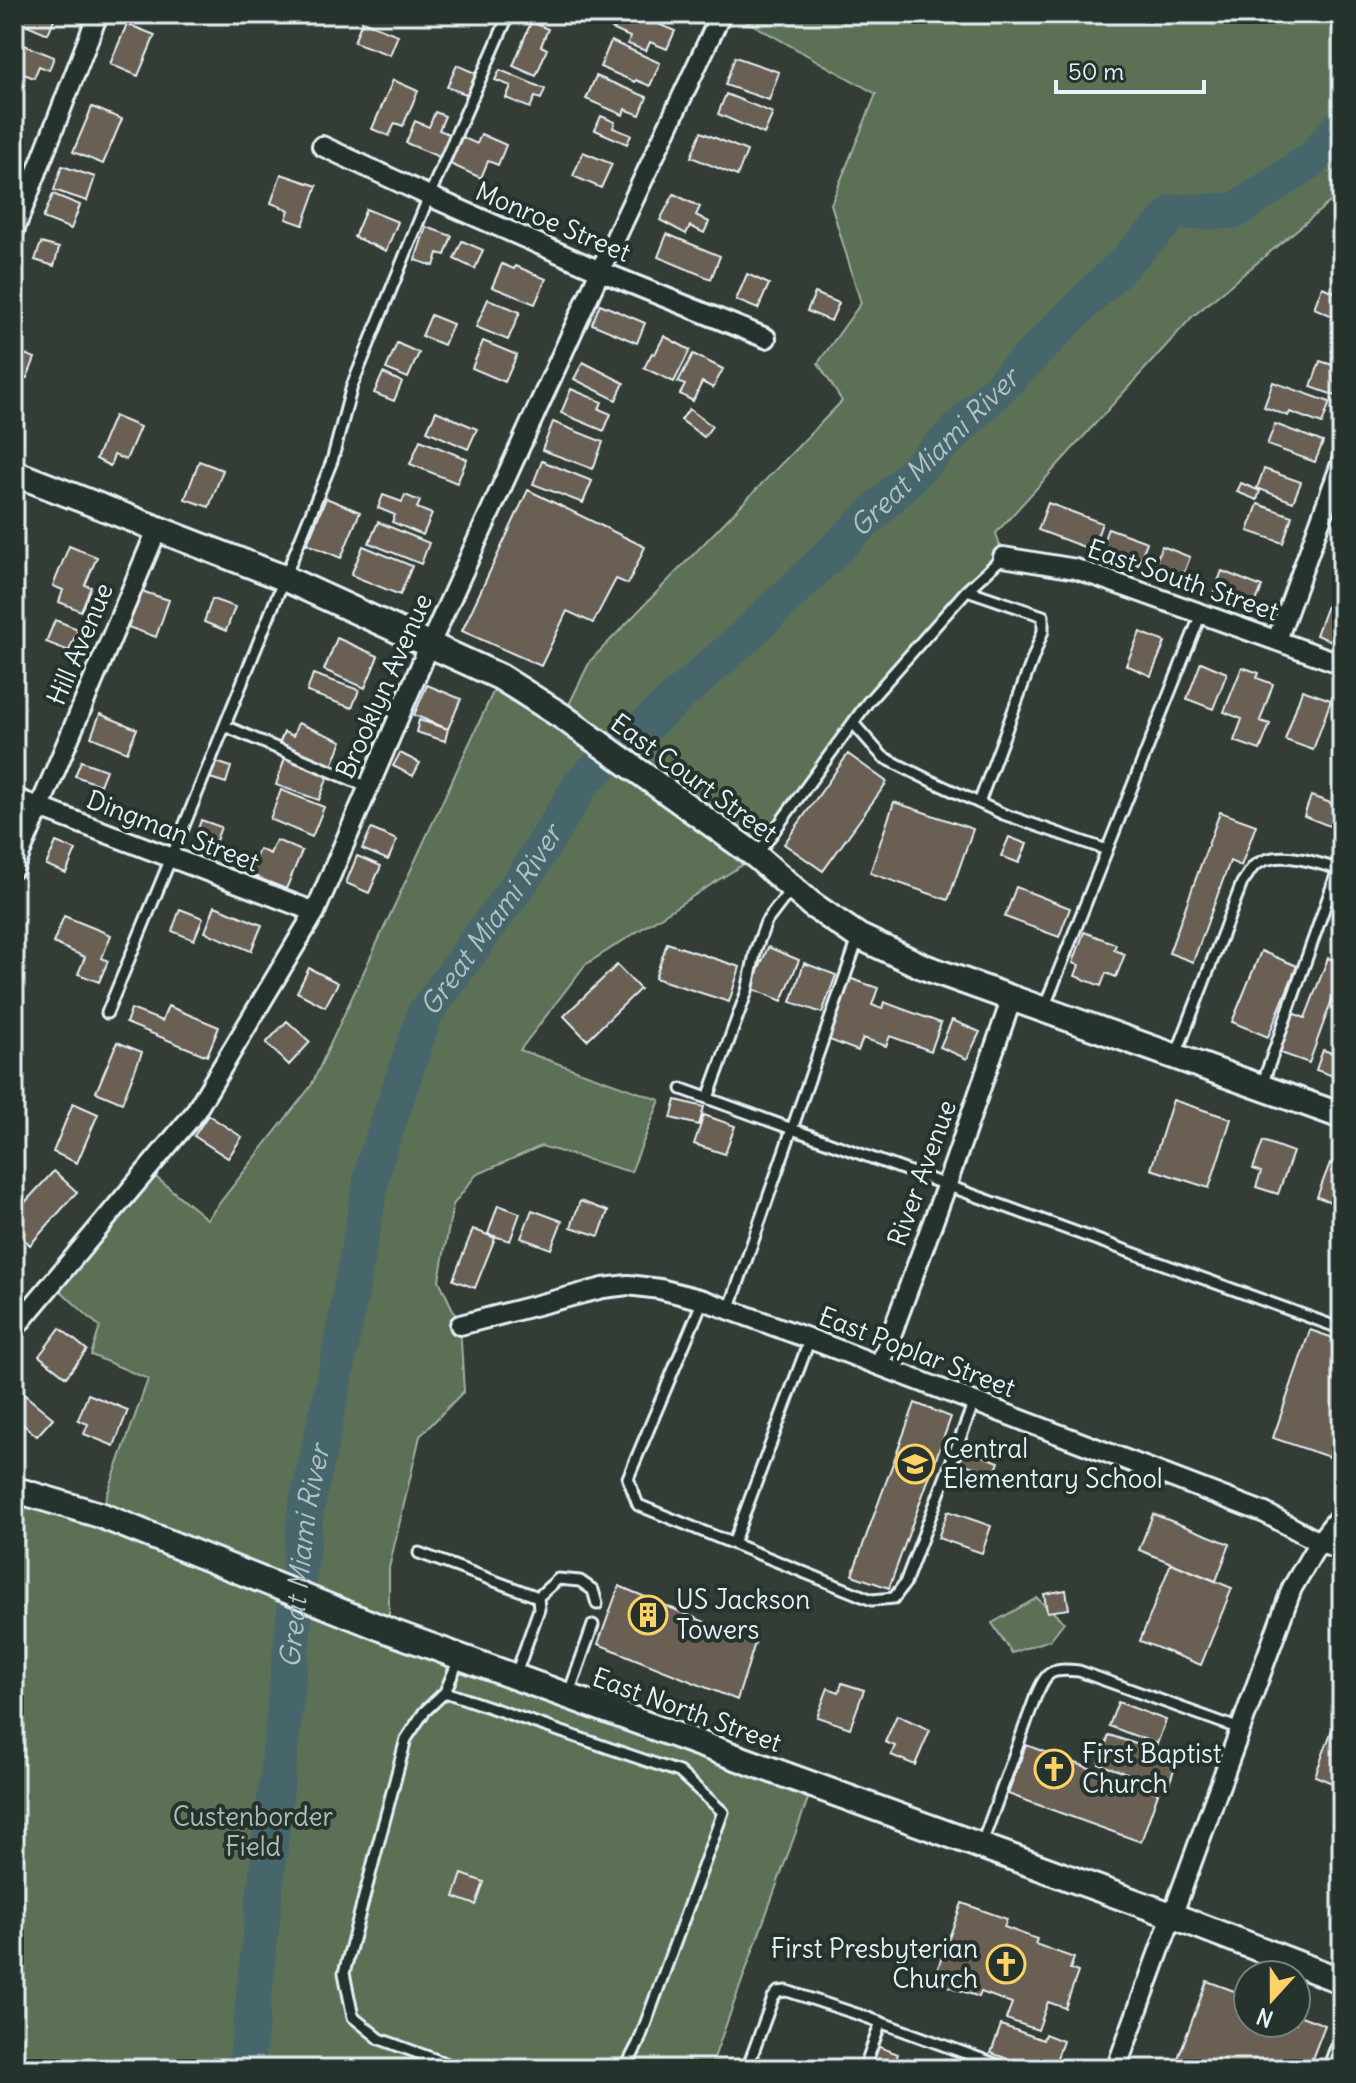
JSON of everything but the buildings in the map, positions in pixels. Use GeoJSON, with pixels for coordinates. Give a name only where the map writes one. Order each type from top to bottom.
{"type":"FeatureCollection","features":[{"type":"Feature","properties":{"kind":"main road","name":"East Court Street"},"geometry":{"type":"LineString","coordinates":[[14,473],[284,578],[500,677],[563,717],[756,856],[811,904],[858,936],[924,967],[1342,1116]]}},
{"type":"Feature","properties":{"kind":"main road","name":"East North Street"},"geometry":{"type":"LineString","coordinates":[[14,1492],[100,1515],[389,1631],[1171,1915],[1342,1981]]}},
{"type":"Feature","properties":{"kind":"street"},"geometry":{"type":"LineString","coordinates":[[14,231],[98,14]]}},
{"type":"Feature","properties":{"kind":"street","name":"Brooklyn Avenue"},"geometry":{"type":"LineString","coordinates":[[14,1329],[194,1114],[315,912],[430,644],[721,14]]}},
{"type":"Feature","properties":{"kind":"street","name":"Monroe Street"},"geometry":{"type":"LineString","coordinates":[[322,146],[600,271],[766,338]]}},
{"type":"Feature","properties":{"kind":"street"},"geometry":{"type":"LineString","coordinates":[[1277,640],[1338,483],[1342,461]]}},
{"type":"Feature","properties":{"kind":"street","name":"Hill Avenue"},"geometry":{"type":"LineString","coordinates":[[14,868],[157,530]]}},
{"type":"Feature","properties":{"kind":"street","name":"East South Street"},"geometry":{"type":"LineString","coordinates":[[1003,557],[1076,569],[1342,664]]}},
{"type":"Feature","properties":{"kind":"street","name":"Dingman Street"},"geometry":{"type":"LineString","coordinates":[[14,798],[315,912]]}},
{"type":"Feature","properties":{"kind":"street","name":"River Avenue"},"geometry":{"type":"LineString","coordinates":[[880,1365],[1012,998]]}},
{"type":"Feature","properties":{"kind":"street","name":"East Poplar Street"},"geometry":{"type":"LineString","coordinates":[[460,1325],[603,1288],[628,1285],[703,1300],[1265,1513],[1342,1551]]}},
{"type":"Feature","properties":{"kind":"street"},"geometry":{"type":"LineString","coordinates":[[1116,2069],[1292,1588],[1319,1542],[1342,1513]]}},
{"type":"Feature","properties":{"kind":"lane"},"geometry":{"type":"LineString","coordinates":[[107,1013],[332,461],[352,386],[429,196],[509,14]]}},
{"type":"Feature","properties":{"kind":"lane"},"geometry":{"type":"LineString","coordinates":[[756,856],[868,702],[967,590],[1003,557]]}},
{"type":"Feature","properties":{"kind":"lane"},"geometry":{"type":"LineString","coordinates":[[967,590],[1043,616],[1043,631],[979,803]]}},
{"type":"Feature","properties":{"kind":"lane"},"geometry":{"type":"LineString","coordinates":[[1043,1009],[1201,614]]}},
{"type":"Feature","properties":{"kind":"lane"},"geometry":{"type":"LineString","coordinates":[[853,723],[883,757],[1003,814],[1107,850]]}},
{"type":"Feature","properties":{"kind":"lane"},"geometry":{"type":"LineString","coordinates":[[225,726],[368,787]]}},
{"type":"Feature","properties":{"kind":"lane"},"geometry":{"type":"LineString","coordinates":[[1175,1056],[1242,883],[1254,866],[1277,857],[1338,869]]}},
{"type":"Feature","properties":{"kind":"lane"},"geometry":{"type":"LineString","coordinates":[[1261,1087],[1342,858]]}},
{"type":"Feature","properties":{"kind":"lane"},"geometry":{"type":"LineString","coordinates":[[708,1098],[747,991],[756,949],[766,922],[793,888]]}},
{"type":"Feature","properties":{"kind":"lane"},"geometry":{"type":"LineString","coordinates":[[729,1310],[858,936]]}},
{"type":"Feature","properties":{"kind":"lane"},"geometry":{"type":"LineString","coordinates":[[682,1089],[1342,1329]]}},
{"type":"Feature","properties":{"kind":"lane"},"geometry":{"type":"LineString","coordinates":[[703,1300],[628,1478],[638,1505],[872,1600],[894,1598],[905,1583],[974,1402]]}},
{"type":"Feature","properties":{"kind":"lane"},"geometry":{"type":"LineString","coordinates":[[733,1544],[810,1339]]}},
{"type":"Feature","properties":{"kind":"lane"},"geometry":{"type":"LineString","coordinates":[[419,1553],[538,1597]]}},
{"type":"Feature","properties":{"kind":"lane"},"geometry":{"type":"LineString","coordinates":[[538,1597],[558,1579],[580,1581],[593,1590],[597,1604]]}},
{"type":"Feature","properties":{"kind":"lane"},"geometry":{"type":"LineString","coordinates":[[515,1677],[539,1609],[538,1597]]}},
{"type":"Feature","properties":{"kind":"lane"},"geometry":{"type":"LineString","coordinates":[[568,1696],[593,1625]]}},
{"type":"Feature","properties":{"kind":"lane"},"geometry":{"type":"LineString","coordinates":[[460,1657],[445,1692],[424,1712],[406,1739],[344,1973],[353,2017],[371,2032],[380,2039],[461,2069]]}},
{"type":"Feature","properties":{"kind":"lane"},"geometry":{"type":"LineString","coordinates":[[981,1846],[1040,1686],[1045,1675],[1058,1669],[1079,1671],[1240,1729]]}},
{"type":"Feature","properties":{"kind":"lane"},"geometry":{"type":"LineString","coordinates":[[445,1692],[679,1772],[723,1812],[638,2044],[625,2069]]}},
{"type":"Feature","properties":{"kind":"lane"},"geometry":{"type":"LineString","coordinates":[[747,2069],[773,1998],[778,1992],[787,1991],[1009,2069]]}},
{"type":"Feature","properties":{"kind":"lane"},"geometry":{"type":"LineString","coordinates":[[864,2069],[881,2022]]}},
{"type":"Feature","properties":{"kind":"lane"},"geometry":{"type":"LineString","coordinates":[[1328,2069],[1342,2030]]}},
{"type":"Feature","properties":{"kind":"green space","name":"Custenborder Field"},"geometry":{"type":"Polygon","coordinates":[[[734,14],[1342,14],[1342,192],[1192,317],[996,533],[1003,557],[868,702],[756,856],[585,965],[520,1050],[660,1100],[631,1172],[541,1146],[476,1175],[453,1205],[439,1280],[460,1325],[464,1391],[420,1436],[389,1568],[389,1631],[813,1785],[710,2069],[14,2069],[14,1492],[100,1515],[148,1379],[91,1355],[100,1327],[52,1283],[147,1170],[207,1219],[311,1086],[500,677],[563,717],[590,661],[842,401],[818,363],[861,303],[831,204],[876,94],[734,14]]]}},
{"type":"Feature","properties":{"kind":"green space"},"geometry":{"type":"Polygon","coordinates":[[[1037,1598],[1064,1622],[1050,1640],[1012,1653],[992,1623],[1037,1598]]]}},
{"type":"Feature","properties":{"kind":"waterway","name":"Great Miami River"},"geometry":{"type":"LineString","coordinates":[[246,2069],[306,1509],[337,1367],[374,1165],[425,1013],[526,874],[583,781],[748,634],[1175,212],[1235,211],[1310,161],[1342,125]]}},
{"type":"Feature","properties":{"kind":"place","name":"Central Elementary School"},"geometry":{"type":"Point","coordinates":[915,1464]}},
{"type":"Feature","properties":{"kind":"place","name":"US Jackson Towers"},"geometry":{"type":"Point","coordinates":[648,1615]}},
{"type":"Feature","properties":{"kind":"place","name":"First Baptist Church"},"geometry":{"type":"Point","coordinates":[1054,1769]}},
{"type":"Feature","properties":{"kind":"place","name":"First Presbyterian Church"},"geometry":{"type":"Point","coordinates":[1006,1964]}}]}
